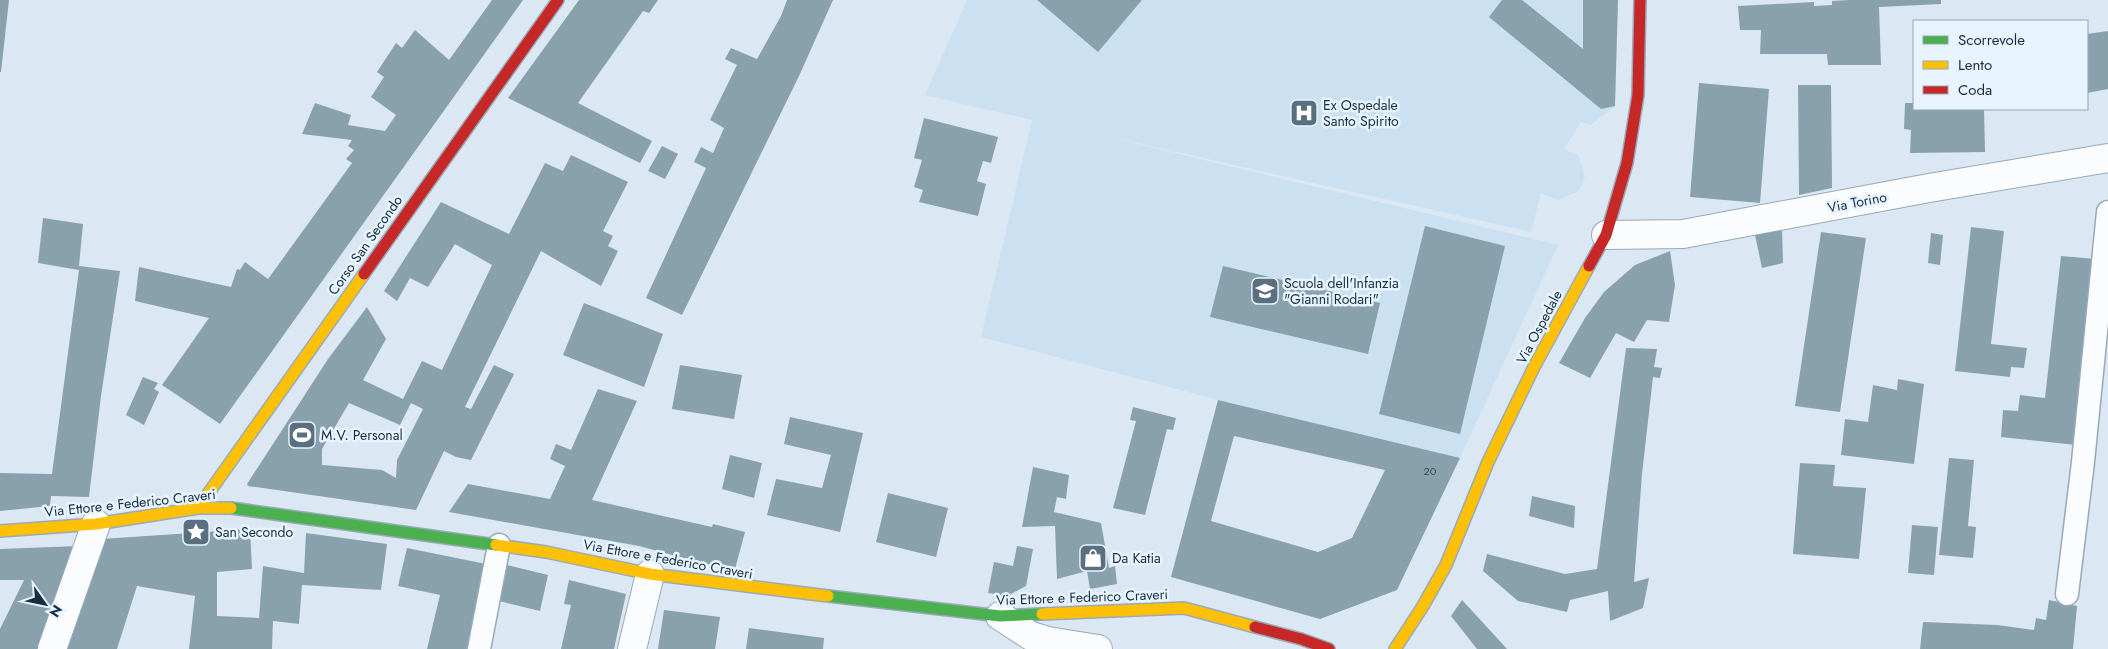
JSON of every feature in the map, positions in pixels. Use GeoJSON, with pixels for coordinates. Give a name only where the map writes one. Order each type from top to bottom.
{"type":"FeatureCollection","features":[{"type":"Feature","properties":{"kind":"street","name":"Corso San Secondo"},"geometry":{"type":"LineString","coordinates":[[198,508],[558,0]]}},
{"type":"Feature","properties":{"kind":"street","name":"Via Ospedale"},"geometry":{"type":"LineString","coordinates":[[1395,649],[1423,606],[1446,565],[1488,462],[1534,367],[1606,235],[1627,163],[1638,95],[1640,0]]}},
{"type":"Feature","properties":{"kind":"street","name":"Via Torino"},"geometry":{"type":"LineString","coordinates":[[1606,235],[1683,234],[1929,188],[2108,158]]}},
{"type":"Feature","properties":{"kind":"street","name":"Via Ettore e Federico Craveri"},"geometry":{"type":"LineString","coordinates":[[0,530],[96,524],[198,508],[241,508],[546,552],[650,574],[737,586],[1000,616],[1184,608],[1302,639],[1329,649]]}},
{"type":"Feature","properties":{"kind":"street"},"geometry":{"type":"LineString","coordinates":[[52,649],[96,524]]}},
{"type":"Feature","properties":{"kind":"street"},"geometry":{"type":"LineString","coordinates":[[632,649],[650,574]]}},
{"type":"Feature","properties":{"kind":"street"},"geometry":{"type":"LineString","coordinates":[[1000,616],[1031,636],[1048,641],[1098,649]]}},
{"type":"Feature","properties":{"kind":"lane"},"geometry":{"type":"LineString","coordinates":[[2067,594],[2083,462],[2108,212]]}},
{"type":"Feature","properties":{"kind":"lane"},"geometry":{"type":"LineString","coordinates":[[479,649],[499,545]]}},
{"type":"Feature","properties":{"kind":"shaded area"},"geometry":{"type":"Polygon","coordinates":[[[967,0],[1618,0],[1615,106],[1591,125],[1581,122],[1564,149],[1579,156],[1585,177],[1579,191],[1558,200],[1541,193],[1531,232],[1092,133],[1558,245],[1460,458],[1218,400],[981,337],[1032,120],[925,95],[967,0]]]}},
{"type":"Feature","properties":{"kind":"building"},"geometry":{"type":"Polygon","coordinates":[[[0,0],[9,0],[1,72],[0,72],[0,0]]]}},
{"type":"Feature","properties":{"kind":"building"},"geometry":{"type":"Polygon","coordinates":[[[492,0],[523,0],[220,424],[162,385],[209,318],[135,301],[139,267],[231,287],[237,269],[240,270],[245,262],[268,279],[352,163],[346,159],[354,150],[348,146],[352,140],[302,134],[315,103],[351,115],[348,125],[385,131],[396,115],[371,97],[384,77],[377,72],[396,43],[402,48],[415,30],[449,60],[492,0]]]}},
{"type":"Feature","properties":{"kind":"building"},"geometry":{"type":"Polygon","coordinates":[[[579,0],[658,0],[649,13],[643,11],[578,103],[652,141],[640,163],[508,98],[579,0]]]}},
{"type":"Feature","properties":{"kind":"building"},"geometry":{"type":"Polygon","coordinates":[[[787,0],[833,0],[799,76],[682,315],[646,298],[706,168],[694,162],[701,147],[713,153],[724,128],[710,120],[737,65],[725,59],[731,48],[757,59],[781,16],[787,0]]]}},
{"type":"Feature","properties":{"kind":"building"},"geometry":{"type":"Polygon","coordinates":[[[1037,0],[1142,0],[1098,52],[1037,0]]]}},
{"type":"Feature","properties":{"kind":"building"},"geometry":{"type":"Polygon","coordinates":[[[1502,0],[1522,0],[1583,49],[1583,0],[1618,0],[1615,106],[1601,109],[1489,17],[1502,0]]]}},
{"type":"Feature","properties":{"kind":"building"},"geometry":{"type":"Polygon","coordinates":[[[1941,0],[1941,4],[1879,7],[1881,65],[1828,65],[1827,54],[1760,54],[1761,30],[1740,30],[1738,6],[1814,2],[1814,6],[1832,5],[1832,1],[1941,0]]]}},
{"type":"Feature","properties":{"kind":"building"},"geometry":{"type":"Polygon","coordinates":[[[2108,31],[2108,89],[2088,93],[2088,34],[2108,31]]]}},
{"type":"Feature","properties":{"kind":"building"},"geometry":{"type":"Polygon","coordinates":[[[1699,83],[1769,89],[1760,203],[1690,197],[1699,83]]]}},
{"type":"Feature","properties":{"kind":"building"},"geometry":{"type":"Polygon","coordinates":[[[1798,85],[1831,85],[1832,188],[1799,195],[1798,85]]]}},
{"type":"Feature","properties":{"kind":"building"},"geometry":{"type":"Polygon","coordinates":[[[1905,103],[1913,103],[1913,110],[1984,110],[1985,152],[1910,153],[1911,130],[1904,129],[1905,103]]]}},
{"type":"Feature","properties":{"kind":"building"},"geometry":{"type":"Polygon","coordinates":[[[924,118],[998,137],[991,163],[983,161],[977,181],[986,184],[978,216],[919,202],[923,190],[914,187],[922,160],[914,158],[924,118]]]}},
{"type":"Feature","properties":{"kind":"building"},"geometry":{"type":"Polygon","coordinates":[[[662,146],[678,154],[665,179],[648,171],[662,146]]]}},
{"type":"Feature","properties":{"kind":"building"},"geometry":{"type":"Polygon","coordinates":[[[571,155],[628,182],[603,231],[613,236],[608,246],[618,251],[601,286],[541,251],[465,407],[471,409],[494,365],[514,374],[471,460],[456,457],[444,451],[416,510],[248,486],[247,484],[328,359],[367,307],[386,339],[363,380],[403,399],[422,361],[442,370],[492,265],[455,244],[428,287],[410,278],[397,301],[384,291],[441,202],[509,234],[545,163],[563,171],[571,155]],[[349,403],[322,449],[322,465],[382,470],[396,478],[397,460],[423,409],[411,403],[400,425],[349,403]]]}},
{"type":"Feature","properties":{"kind":"building"},"geometry":{"type":"Polygon","coordinates":[[[43,218],[83,224],[79,266],[120,271],[101,396],[89,497],[51,496],[50,506],[0,511],[0,473],[52,474],[79,270],[38,263],[43,218]]]}},
{"type":"Feature","properties":{"kind":"building"},"geometry":{"type":"Polygon","coordinates":[[[1425,226],[1505,246],[1460,434],[1379,414],[1425,226]]]}},
{"type":"Feature","properties":{"kind":"building"},"geometry":{"type":"Polygon","coordinates":[[[1971,227],[2004,231],[1991,344],[2027,348],[2024,368],[2011,367],[2010,377],[1955,371],[1971,227]]]}},
{"type":"Feature","properties":{"kind":"building"},"geometry":{"type":"Polygon","coordinates":[[[1782,228],[1783,263],[1762,268],[1755,235],[1782,228]]]}},
{"type":"Feature","properties":{"kind":"building"},"geometry":{"type":"Polygon","coordinates":[[[1821,232],[1866,238],[1840,412],[1795,406],[1821,232]]]}},
{"type":"Feature","properties":{"kind":"building"},"geometry":{"type":"Polygon","coordinates":[[[1931,233],[1943,235],[1940,265],[1928,263],[1931,233]]]}},
{"type":"Feature","properties":{"kind":"building"},"geometry":{"type":"Polygon","coordinates":[[[1670,251],[1675,285],[1669,322],[1647,320],[1634,342],[1616,333],[1590,378],[1559,363],[1585,318],[1604,292],[1635,265],[1670,251]]]}},
{"type":"Feature","properties":{"kind":"building"},"geometry":{"type":"Polygon","coordinates":[[[2061,256],[2096,259],[2076,445],[2001,437],[2003,410],[2018,411],[2020,395],[2045,398],[2061,256]]]}},
{"type":"Feature","properties":{"kind":"building"},"geometry":{"type":"Polygon","coordinates":[[[1223,266],[1380,303],[1368,354],[1210,317],[1223,266]]]}},
{"type":"Feature","properties":{"kind":"building"},"geometry":{"type":"Polygon","coordinates":[[[584,303],[663,334],[644,387],[563,355],[584,303]]]}},
{"type":"Feature","properties":{"kind":"building"},"geometry":{"type":"Polygon","coordinates":[[[1626,348],[1657,349],[1654,367],[1662,368],[1660,378],[1653,377],[1642,474],[1634,582],[1649,578],[1643,608],[1610,621],[1608,591],[1570,600],[1567,612],[1518,601],[1483,571],[1487,554],[1565,574],[1597,569],[1626,348]]]}},
{"type":"Feature","properties":{"kind":"building"},"geometry":{"type":"Polygon","coordinates":[[[680,365],[742,375],[734,419],[672,409],[680,365]]]}},
{"type":"Feature","properties":{"kind":"building"},"geometry":{"type":"Polygon","coordinates":[[[143,377],[158,383],[154,389],[159,392],[144,425],[126,415],[143,377]]]}},
{"type":"Feature","properties":{"kind":"building"},"geometry":{"type":"Polygon","coordinates":[[[1898,379],[1924,384],[1914,464],[1841,455],[1845,419],[1868,422],[1873,385],[1897,390],[1898,379]]]}},
{"type":"Feature","properties":{"kind":"building"},"geometry":{"type":"Polygon","coordinates":[[[598,389],[637,401],[592,500],[712,527],[713,524],[745,532],[735,569],[702,563],[639,546],[449,512],[468,484],[550,499],[565,466],[550,459],[556,444],[571,450],[598,389]]]}},
{"type":"Feature","properties":{"kind":"building"},"geometry":{"type":"Polygon","coordinates":[[[1218,400],[1460,458],[1397,590],[1320,619],[1171,577],[1218,400]],[[1234,436],[1211,521],[1318,552],[1352,538],[1385,470],[1234,436]]]}},
{"type":"Feature","properties":{"kind":"building"},"geometry":{"type":"Polygon","coordinates":[[[1133,407],[1176,418],[1173,430],[1167,429],[1145,515],[1113,508],[1136,421],[1130,420],[1133,407]]]}},
{"type":"Feature","properties":{"kind":"building"},"geometry":{"type":"Polygon","coordinates":[[[790,417],[863,433],[840,532],[767,515],[776,479],[822,488],[831,455],[784,444],[790,417]]]}},
{"type":"Feature","properties":{"kind":"building"},"geometry":{"type":"Polygon","coordinates":[[[730,455],[762,463],[754,498],[722,489],[730,455]]]}},
{"type":"Feature","properties":{"kind":"building"},"geometry":{"type":"Polygon","coordinates":[[[1949,458],[1974,460],[1968,526],[1976,527],[1973,558],[1939,555],[1949,458]]]}},
{"type":"Feature","properties":{"kind":"building"},"geometry":{"type":"Polygon","coordinates":[[[1800,463],[1835,465],[1833,486],[1866,488],[1859,559],[1793,554],[1800,463]]]}},
{"type":"Feature","properties":{"kind":"building"},"geometry":{"type":"Polygon","coordinates":[[[1033,467],[1069,475],[1066,499],[1057,497],[1054,512],[1101,523],[1109,568],[1115,566],[1117,584],[1090,589],[1087,571],[1057,579],[1055,526],[1022,527],[1033,467]]]}},
{"type":"Feature","properties":{"kind":"building"},"geometry":{"type":"Polygon","coordinates":[[[888,493],[948,508],[936,557],[876,542],[888,493]]]}},
{"type":"Feature","properties":{"kind":"building"},"geometry":{"type":"Polygon","coordinates":[[[1532,496],[1575,506],[1574,528],[1529,516],[1532,496]]]}},
{"type":"Feature","properties":{"kind":"building"},"geometry":{"type":"Polygon","coordinates":[[[1912,525],[1938,527],[1934,575],[1908,573],[1912,525]]]}},
{"type":"Feature","properties":{"kind":"building"},"geometry":{"type":"Polygon","coordinates":[[[250,529],[252,569],[217,572],[217,616],[259,618],[263,566],[304,573],[306,533],[387,544],[381,590],[302,585],[299,624],[273,621],[272,649],[189,649],[195,596],[137,586],[117,649],[60,649],[102,539],[250,529]]]}},
{"type":"Feature","properties":{"kind":"building"},"geometry":{"type":"Polygon","coordinates":[[[79,546],[43,649],[0,649],[0,629],[24,580],[0,580],[0,549],[79,546]]]}},
{"type":"Feature","properties":{"kind":"building"},"geometry":{"type":"Polygon","coordinates":[[[1017,546],[1033,549],[1026,586],[1007,596],[988,593],[994,562],[1013,566],[1017,546]]]}},
{"type":"Feature","properties":{"kind":"building"},"geometry":{"type":"Polygon","coordinates":[[[407,548],[486,564],[467,649],[427,649],[440,595],[398,586],[407,548]]]}},
{"type":"Feature","properties":{"kind":"building"},"geometry":{"type":"Polygon","coordinates":[[[507,565],[548,575],[540,611],[499,601],[507,565]]]}},
{"type":"Feature","properties":{"kind":"building"},"geometry":{"type":"Polygon","coordinates":[[[569,580],[626,594],[614,649],[561,649],[571,605],[564,604],[569,580]]]}},
{"type":"Feature","properties":{"kind":"building"},"geometry":{"type":"Polygon","coordinates":[[[1462,600],[1507,649],[1477,649],[1451,616],[1462,600]]]}},
{"type":"Feature","properties":{"kind":"building"},"geometry":{"type":"Polygon","coordinates":[[[2049,600],[2077,606],[2073,649],[1920,649],[1923,622],[1997,625],[2034,630],[2036,618],[2046,620],[2049,600]]]}},
{"type":"Feature","properties":{"kind":"building"},"geometry":{"type":"Polygon","coordinates":[[[664,610],[720,617],[715,649],[658,649],[664,610]]]}},
{"type":"Feature","properties":{"kind":"building"},"geometry":{"type":"Polygon","coordinates":[[[749,628],[824,638],[823,649],[746,649],[749,628]]]}},
{"type":"Feature","properties":{"kind":"traffic: fast"},"geometry":{"type":"LineString","coordinates":[[231,508],[496,545]]}},
{"type":"Feature","properties":{"kind":"traffic: fast"},"geometry":{"type":"LineString","coordinates":[[828,596],[1000,616],[1042,614]]}},
{"type":"Feature","properties":{"kind":"traffic: slow"},"geometry":{"type":"LineString","coordinates":[[1395,649],[1423,606],[1446,565],[1488,462],[1534,367],[1589,266]]}},
{"type":"Feature","properties":{"kind":"traffic: slow"},"geometry":{"type":"LineString","coordinates":[[198,508],[364,274]]}},
{"type":"Feature","properties":{"kind":"traffic: slow"},"geometry":{"type":"LineString","coordinates":[[0,531],[96,524],[198,508],[231,508]]}},
{"type":"Feature","properties":{"kind":"traffic: slow"},"geometry":{"type":"LineString","coordinates":[[496,545],[546,552],[650,574],[828,596]]}},
{"type":"Feature","properties":{"kind":"traffic: slow"},"geometry":{"type":"LineString","coordinates":[[1042,614],[1184,608],[1255,627]]}},
{"type":"Feature","properties":{"kind":"traffic: jam"},"geometry":{"type":"LineString","coordinates":[[364,274],[558,0]]}},
{"type":"Feature","properties":{"kind":"traffic: jam"},"geometry":{"type":"LineString","coordinates":[[1589,266],[1606,235],[1627,163],[1638,95],[1640,0]]}},
{"type":"Feature","properties":{"kind":"traffic: jam"},"geometry":{"type":"LineString","coordinates":[[1255,627],[1301,639],[1329,649]]}},
{"type":"Feature","properties":{"kind":"place","name":"Ex Ospedale Santo Spirito"},"geometry":{"type":"Point","coordinates":[1304,113]}},
{"type":"Feature","properties":{"kind":"place","name":"Scuola dell'Infanzia \"Gianni Rodari\""},"geometry":{"type":"Point","coordinates":[1265,291]}},
{"type":"Feature","properties":{"kind":"place","name":"M.V. Personal"},"geometry":{"type":"Point","coordinates":[302,435]}},
{"type":"Feature","properties":{"kind":"place","name":"San Secondo"},"geometry":{"type":"Point","coordinates":[196,532]}},
{"type":"Feature","properties":{"kind":"place","name":"Da Katia"},"geometry":{"type":"Point","coordinates":[1093,558]}}]}
